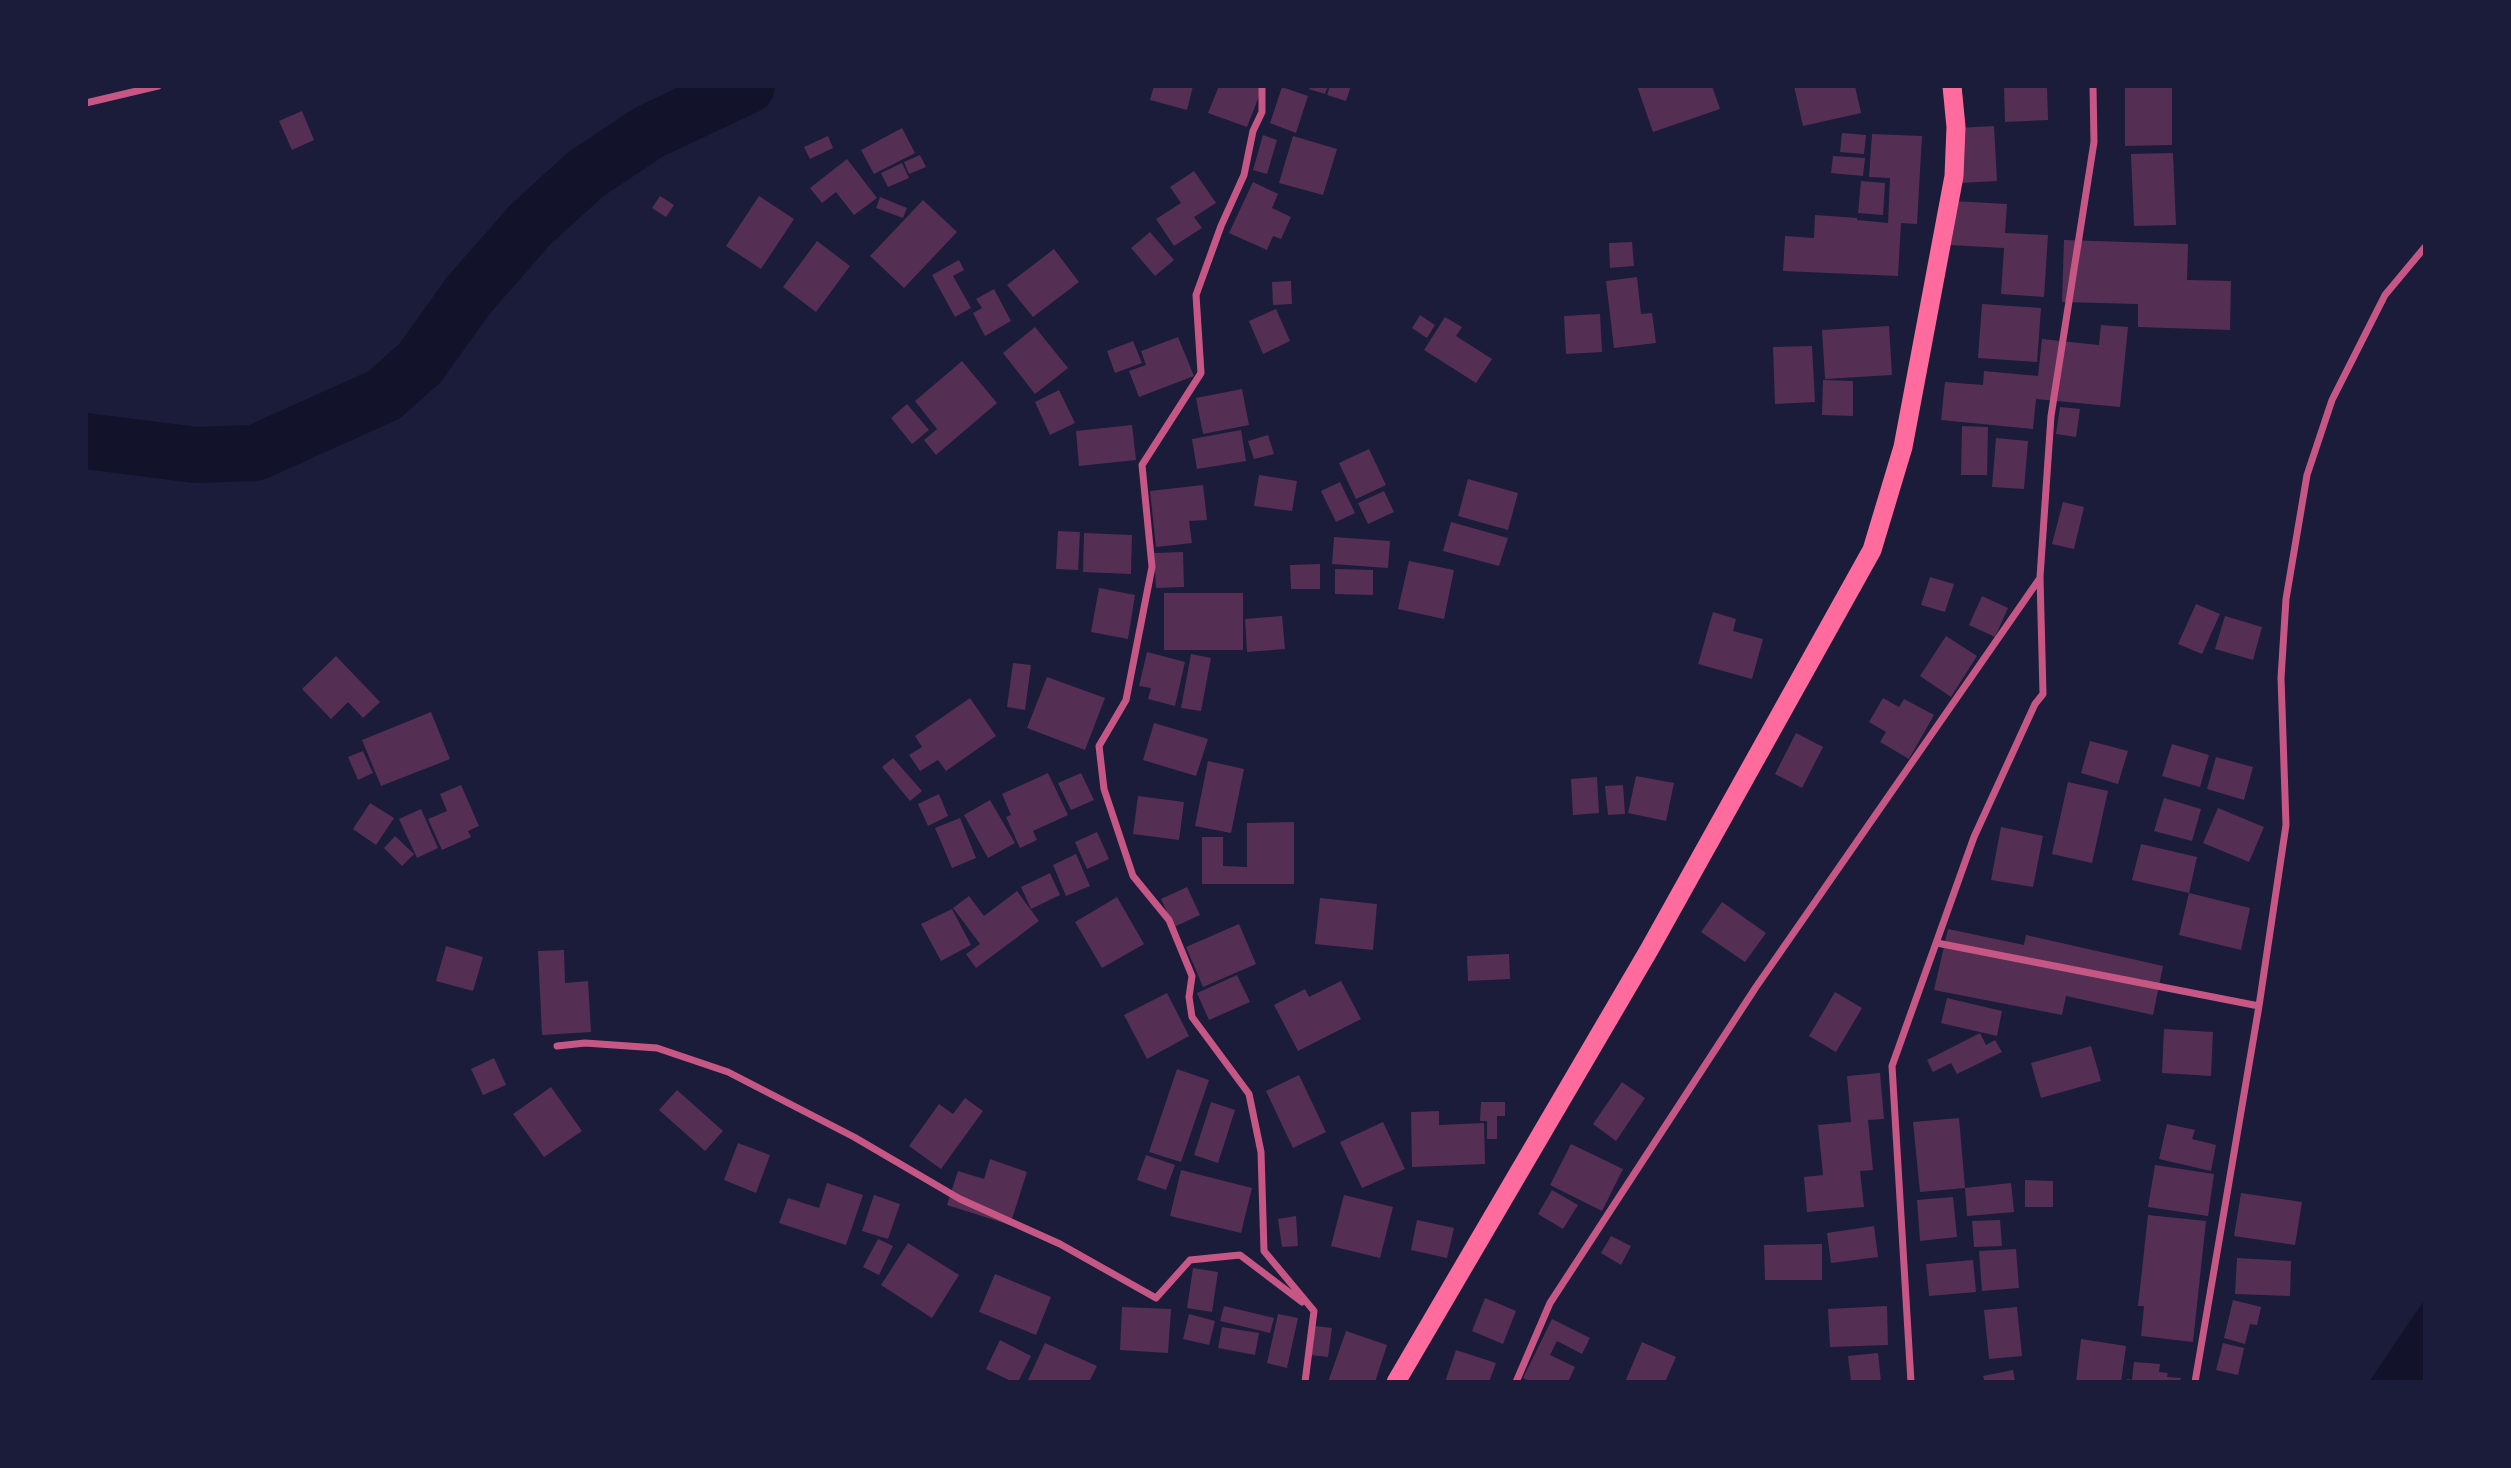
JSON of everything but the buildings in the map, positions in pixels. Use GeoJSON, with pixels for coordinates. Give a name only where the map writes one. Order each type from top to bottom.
{"type":"FeatureCollection","features":[{"type":"Feature","properties":{"kind":"highway"},"geometry":{"type":"LineString","coordinates":[[1396,1382],[1649,950],[1872,550],[1903,447],[1954,176],[1956,127],[1952,86]]}},
{"type":"Feature","properties":{"kind":"street"},"geometry":{"type":"LineString","coordinates":[[86,103],[158,86]]}},
{"type":"Feature","properties":{"kind":"street"},"geometry":{"type":"LineString","coordinates":[[1262,86],[1262,112],[1253,131],[1244,175],[1221,226],[1196,295],[1201,373],[1142,465],[1152,567],[1126,700],[1099,746],[1104,789],[1133,876],[1169,920],[1192,976],[1189,997],[1192,1017],[1249,1094],[1261,1152],[1264,1251],[1314,1311],[1305,1382]]}},
{"type":"Feature","properties":{"kind":"street"},"geometry":{"type":"LineString","coordinates":[[1912,1382],[1892,1066],[1974,837],[2035,704],[2043,694],[2040,577],[2051,416],[2094,142],[2093,86]]}},
{"type":"Feature","properties":{"kind":"street"},"geometry":{"type":"LineString","coordinates":[[2195,1382],[2259,1006],[2286,825],[2281,678],[2283,639],[2286,599],[2307,475],[2332,400],[2385,295],[2425,247]]}},
{"type":"Feature","properties":{"kind":"street"},"geometry":{"type":"LineString","coordinates":[[1516,1382],[1550,1303],[1756,988],[2040,577]]}},
{"type":"Feature","properties":{"kind":"street"},"geometry":{"type":"LineString","coordinates":[[1937,943],[2259,1006]]}},
{"type":"Feature","properties":{"kind":"street"},"geometry":{"type":"LineString","coordinates":[[557,1046],[585,1043],[657,1048],[728,1072],[854,1137],[960,1199],[1060,1244],[1156,1298],[1190,1260],[1240,1255],[1314,1311]]}},
{"type":"Feature","properties":{"kind":"shaded area"},"geometry":{"type":"Polygon","coordinates":[[[2425,1299],[2425,1382],[2369,1382],[2425,1299]]]}},
{"type":"Feature","properties":{"kind":"waterway"},"geometry":{"type":"LineString","coordinates":[[86,441],[196,455],[255,453],[384,395],[420,363],[468,296],[530,225],[586,174],[649,132],[747,86]]}}]}
